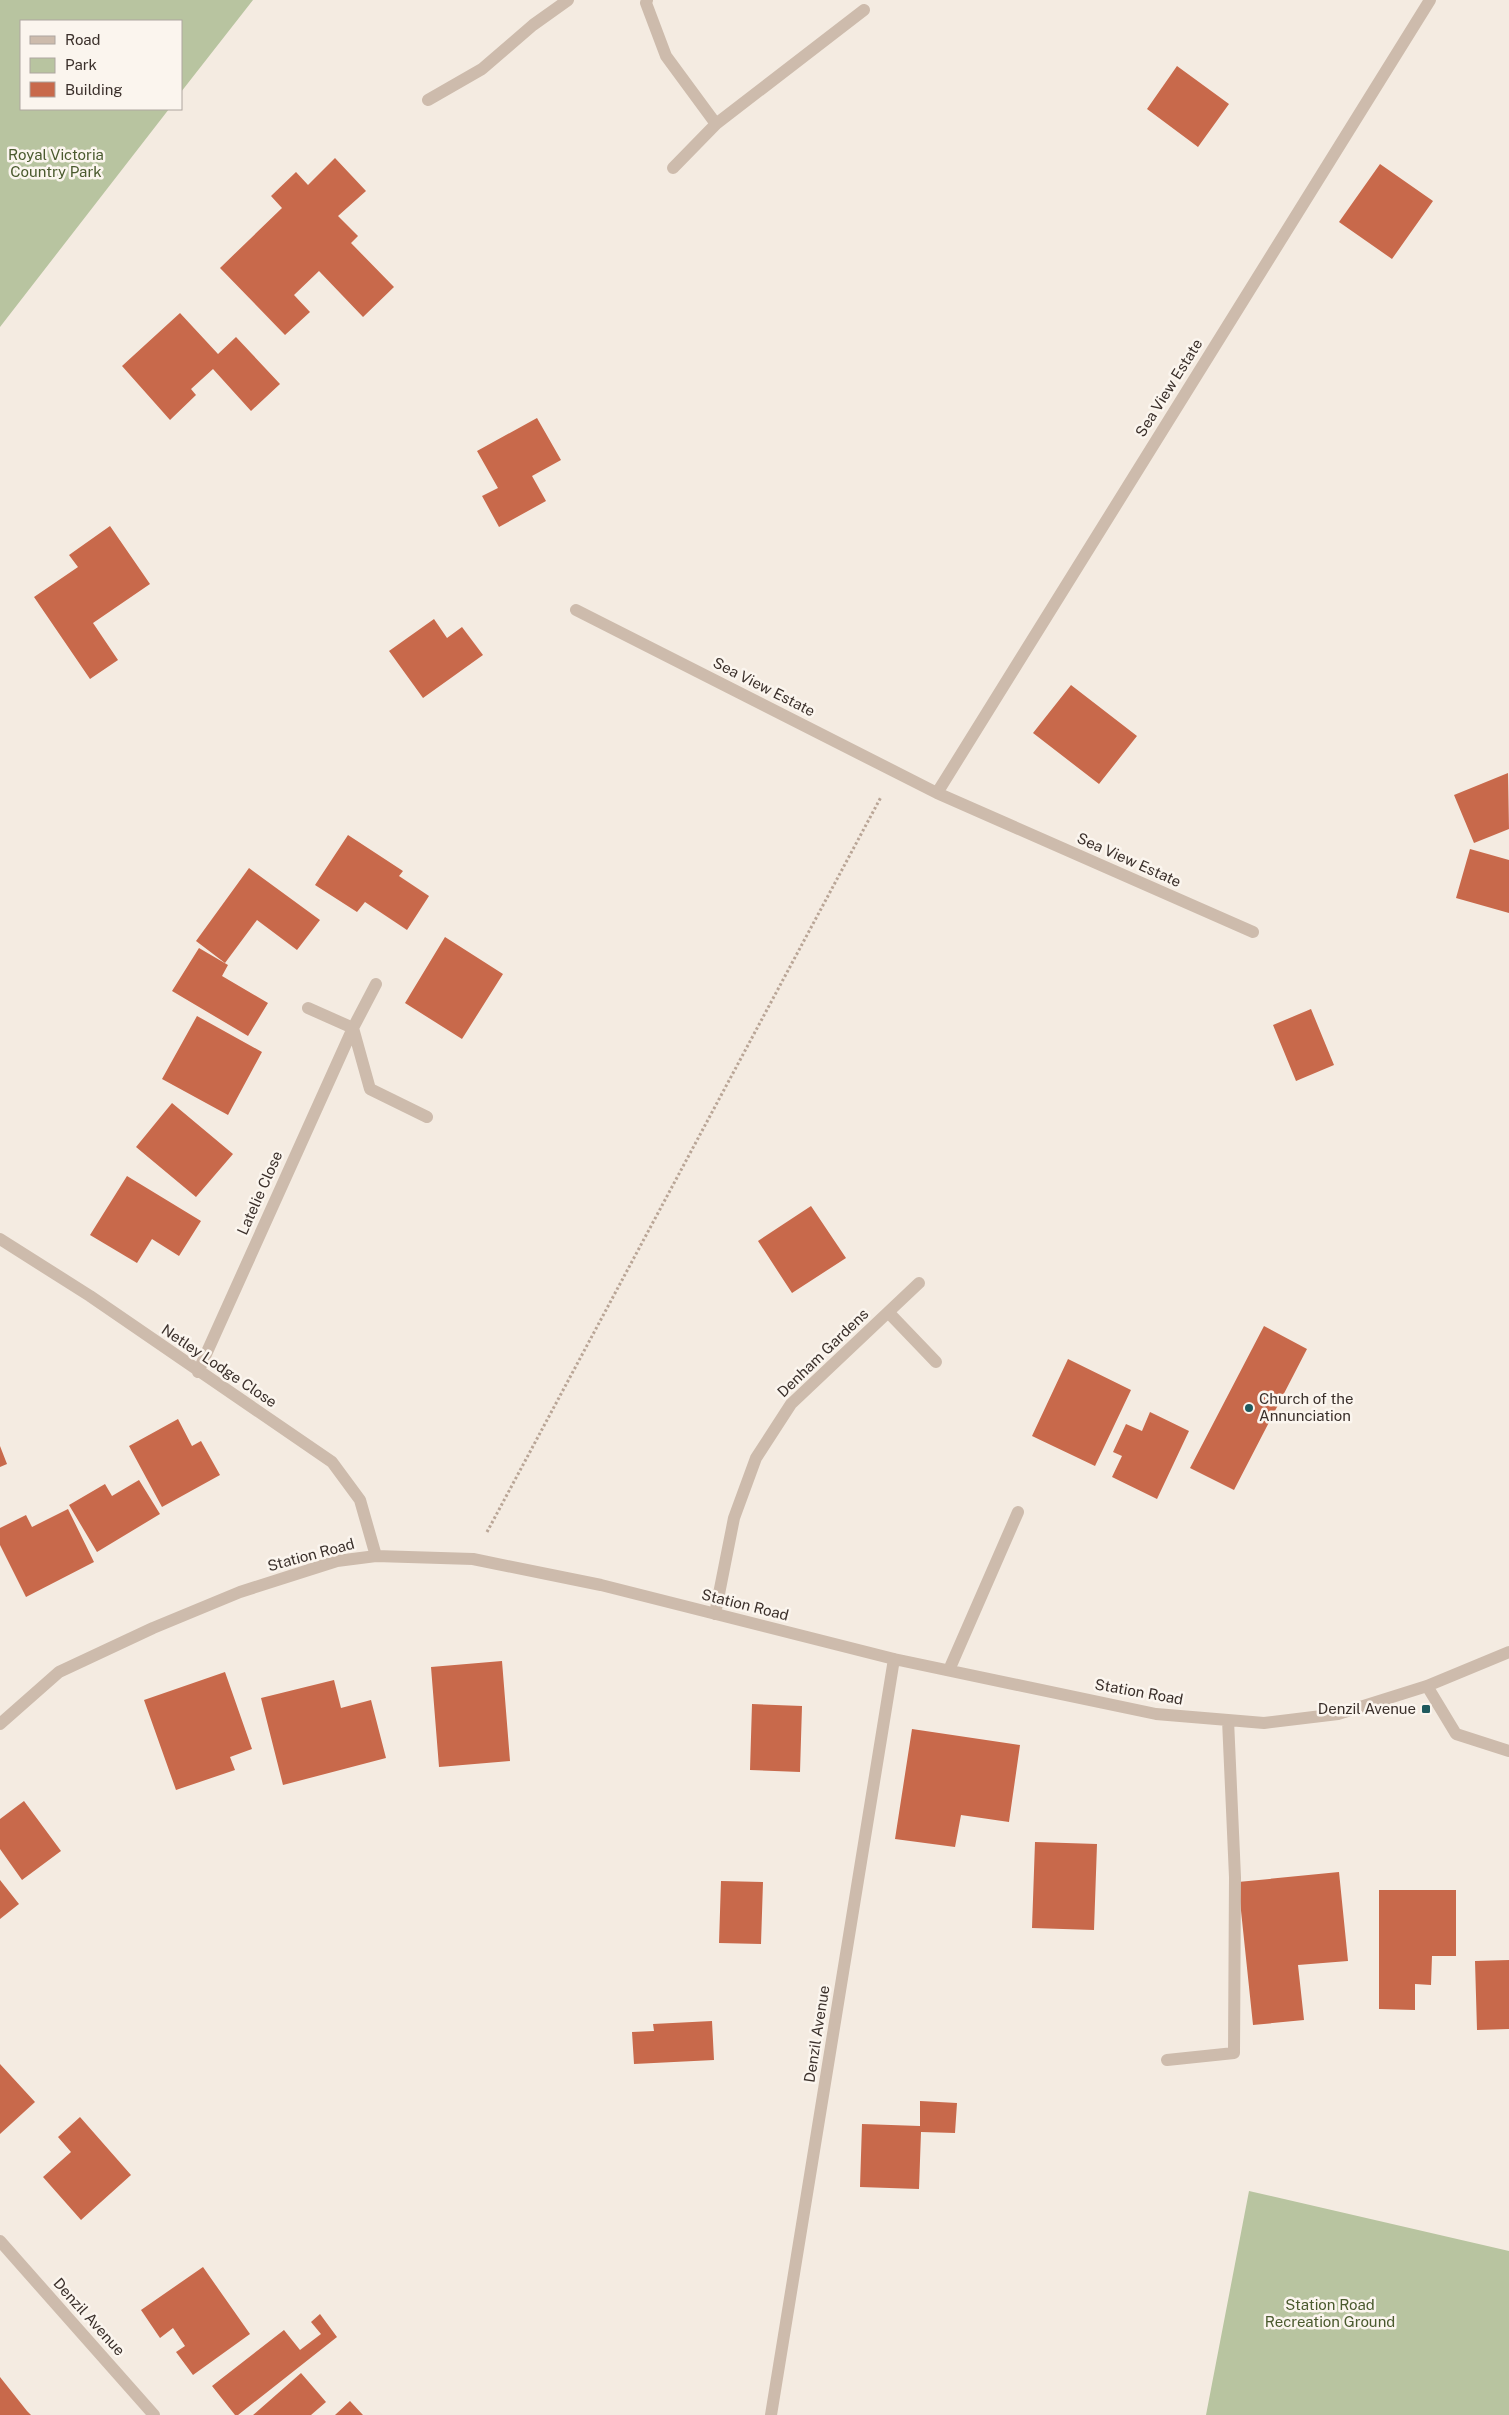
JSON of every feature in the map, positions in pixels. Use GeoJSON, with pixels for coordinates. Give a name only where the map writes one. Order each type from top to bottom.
{"type":"FeatureCollection","features":[{"type":"Feature","properties":{"kind":"street"},"geometry":{"type":"LineString","coordinates":[[428,100],[482,69],[533,25],[568,0]]}},
{"type":"Feature","properties":{"kind":"street"},"geometry":{"type":"LineString","coordinates":[[647,0],[646,3],[666,56],[716,124]]}},
{"type":"Feature","properties":{"kind":"street","name":"Sea View Estate"},"geometry":{"type":"LineString","coordinates":[[936,793],[1430,0]]}},
{"type":"Feature","properties":{"kind":"street"},"geometry":{"type":"LineString","coordinates":[[673,168],[716,124],[864,10]]}},
{"type":"Feature","properties":{"kind":"street","name":"Sea View Estate"},"geometry":{"type":"LineString","coordinates":[[576,610],[936,793],[1253,932]]}},
{"type":"Feature","properties":{"kind":"street","name":"Latelie Close"},"geometry":{"type":"LineString","coordinates":[[198,1372],[353,1028],[376,984]]}},
{"type":"Feature","properties":{"kind":"street"},"geometry":{"type":"LineString","coordinates":[[308,1008],[353,1028],[370,1089],[427,1117]]}},
{"type":"Feature","properties":{"kind":"street","name":"Netley Lodge Close"},"geometry":{"type":"LineString","coordinates":[[0,1239],[90,1296],[198,1372],[332,1462],[360,1500],[376,1556]]}},
{"type":"Feature","properties":{"kind":"street","name":"Denham Gardens"},"geometry":{"type":"LineString","coordinates":[[715,1614],[734,1518],[756,1458],[791,1404],[919,1283]]}},
{"type":"Feature","properties":{"kind":"street","name":"Denham Gardens"},"geometry":{"type":"LineString","coordinates":[[889,1313],[936,1362]]}},
{"type":"Feature","properties":{"kind":"street"},"geometry":{"type":"LineString","coordinates":[[949,1670],[1018,1512]]}},
{"type":"Feature","properties":{"kind":"street","name":"Station Road"},"geometry":{"type":"LineString","coordinates":[[0,1724],[59,1672],[153,1628],[240,1592],[338,1561],[376,1556],[473,1559],[601,1584],[894,1658],[1156,1714],[1264,1723],[1338,1714],[1427,1686],[1509,1652]]}},
{"type":"Feature","properties":{"kind":"street","name":"Denzil Avenue"},"geometry":{"type":"LineString","coordinates":[[771,2415],[894,1658]]}},
{"type":"Feature","properties":{"kind":"street"},"geometry":{"type":"LineString","coordinates":[[1427,1686],[1456,1734],[1509,1751]]}},
{"type":"Feature","properties":{"kind":"street"},"geometry":{"type":"LineString","coordinates":[[1168,2060],[1234,2053],[1235,1877],[1228,1720]]}},
{"type":"Feature","properties":{"kind":"street","name":"Denzil Avenue"},"geometry":{"type":"LineString","coordinates":[[0,2241],[154,2415]]}},
{"type":"Feature","properties":{"kind":"path"},"geometry":{"type":"LineString","coordinates":[[473,1559],[894,772]]}},
{"type":"Feature","properties":{"kind":"green space","name":"Royal Victoria Country Park"},"geometry":{"type":"Polygon","coordinates":[[[0,0],[253,0],[182,91],[182,20],[20,20],[20,110],[168,110],[0,327],[0,0]]]}},
{"type":"Feature","properties":{"kind":"green space","name":"Station Road Recreation Ground"},"geometry":{"type":"Polygon","coordinates":[[[1249,2191],[1509,2251],[1509,2415],[1206,2415],[1249,2191]]]}},
{"type":"Feature","properties":{"kind":"building"},"geometry":{"type":"Polygon","coordinates":[[[1177,66],[1229,104],[1198,147],[1147,109],[1177,66]]]}},
{"type":"Feature","properties":{"kind":"building"},"geometry":{"type":"Polygon","coordinates":[[[335,158],[366,191],[338,216],[358,236],[351,243],[394,287],[363,317],[319,271],[294,295],[310,312],[285,335],[220,268],[282,208],[271,196],[296,172],[308,185],[335,158]]]}},
{"type":"Feature","properties":{"kind":"building"},"geometry":{"type":"Polygon","coordinates":[[[1380,164],[1433,201],[1392,259],[1339,222],[1380,164]]]}},
{"type":"Feature","properties":{"kind":"building"},"geometry":{"type":"Polygon","coordinates":[[[180,313],[218,354],[236,337],[280,384],[251,411],[213,369],[191,389],[196,395],[170,420],[122,366],[180,313]]]}},
{"type":"Feature","properties":{"kind":"building"},"geometry":{"type":"Polygon","coordinates":[[[537,418],[561,460],[532,476],[546,501],[499,527],[482,496],[498,488],[477,451],[537,418]]]}},
{"type":"Feature","properties":{"kind":"building"},"geometry":{"type":"Polygon","coordinates":[[[110,526],[150,584],[93,623],[118,660],[90,679],[34,597],[78,567],[69,555],[110,526]]]}},
{"type":"Feature","properties":{"kind":"building"},"geometry":{"type":"Polygon","coordinates":[[[434,619],[447,638],[462,627],[483,655],[423,698],[389,651],[434,619]]]}},
{"type":"Feature","properties":{"kind":"building"},"geometry":{"type":"Polygon","coordinates":[[[1071,685],[1137,736],[1099,784],[1033,733],[1071,685]]]}},
{"type":"Feature","properties":{"kind":"building"},"geometry":{"type":"Polygon","coordinates":[[[1508,773],[1509,829],[1474,843],[1454,795],[1508,773]]]}},
{"type":"Feature","properties":{"kind":"building"},"geometry":{"type":"Polygon","coordinates":[[[348,835],[403,871],[399,876],[429,896],[407,930],[365,902],[357,912],[315,885],[348,835]]]}},
{"type":"Feature","properties":{"kind":"building"},"geometry":{"type":"Polygon","coordinates":[[[1470,849],[1509,860],[1509,913],[1456,898],[1470,849]]]}},
{"type":"Feature","properties":{"kind":"building"},"geometry":{"type":"Polygon","coordinates":[[[249,868],[320,920],[297,950],[257,920],[225,963],[196,941],[249,868]]]}},
{"type":"Feature","properties":{"kind":"building"},"geometry":{"type":"Polygon","coordinates":[[[445,937],[503,974],[462,1039],[405,1003],[445,937]]]}},
{"type":"Feature","properties":{"kind":"building"},"geometry":{"type":"Polygon","coordinates":[[[199,948],[228,965],[222,976],[268,1003],[248,1036],[172,991],[199,948]]]}},
{"type":"Feature","properties":{"kind":"building"},"geometry":{"type":"Polygon","coordinates":[[[1311,1009],[1334,1065],[1296,1081],[1273,1025],[1311,1009]]]}},
{"type":"Feature","properties":{"kind":"building"},"geometry":{"type":"Polygon","coordinates":[[[197,1016],[262,1052],[228,1115],[162,1079],[197,1016]]]}},
{"type":"Feature","properties":{"kind":"building"},"geometry":{"type":"Polygon","coordinates":[[[172,1103],[233,1154],[196,1197],[136,1147],[172,1103]]]}},
{"type":"Feature","properties":{"kind":"building"},"geometry":{"type":"Polygon","coordinates":[[[127,1176],[201,1221],[179,1256],[152,1239],[137,1263],[90,1235],[127,1176]]]}},
{"type":"Feature","properties":{"kind":"building"},"geometry":{"type":"Polygon","coordinates":[[[811,1206],[846,1258],[792,1293],[758,1241],[811,1206]]]}},
{"type":"Feature","properties":{"kind":"building","name":"Church of the Annunciation"},"geometry":{"type":"Polygon","coordinates":[[[1264,1326],[1307,1349],[1234,1490],[1190,1468],[1264,1326]]]}},
{"type":"Feature","properties":{"kind":"building"},"geometry":{"type":"Polygon","coordinates":[[[1068,1359],[1131,1390],[1095,1466],[1032,1436],[1068,1359]]]}},
{"type":"Feature","properties":{"kind":"building"},"geometry":{"type":"Polygon","coordinates":[[[1150,1412],[1189,1431],[1157,1499],[1112,1477],[1122,1456],[1113,1452],[1126,1424],[1142,1431],[1150,1412]]]}},
{"type":"Feature","properties":{"kind":"building"},"geometry":{"type":"Polygon","coordinates":[[[178,1419],[192,1446],[201,1441],[220,1475],[162,1507],[129,1446],[178,1419]]]}},
{"type":"Feature","properties":{"kind":"building"},"geometry":{"type":"Polygon","coordinates":[[[0,1446],[7,1464],[0,1467],[0,1446]]]}},
{"type":"Feature","properties":{"kind":"building"},"geometry":{"type":"Polygon","coordinates":[[[139,1480],[160,1514],[97,1552],[69,1505],[105,1484],[112,1496],[139,1480]]]}},
{"type":"Feature","properties":{"kind":"building"},"geometry":{"type":"Polygon","coordinates":[[[68,1509],[94,1562],[26,1597],[0,1545],[0,1528],[26,1515],[32,1527],[68,1509]]]}},
{"type":"Feature","properties":{"kind":"building"},"geometry":{"type":"Polygon","coordinates":[[[502,1661],[510,1761],[439,1767],[431,1667],[502,1661]]]}},
{"type":"Feature","properties":{"kind":"building"},"geometry":{"type":"Polygon","coordinates":[[[225,1672],[252,1749],[230,1757],[235,1770],[176,1790],[144,1700],[225,1672]]]}},
{"type":"Feature","properties":{"kind":"building"},"geometry":{"type":"Polygon","coordinates":[[[334,1680],[341,1708],[371,1700],[386,1758],[283,1785],[261,1698],[334,1680]]]}},
{"type":"Feature","properties":{"kind":"building"},"geometry":{"type":"Polygon","coordinates":[[[752,1704],[802,1706],[800,1772],[750,1770],[752,1704]]]}},
{"type":"Feature","properties":{"kind":"building"},"geometry":{"type":"Polygon","coordinates":[[[912,1729],[1020,1745],[1009,1822],[961,1815],[955,1847],[895,1839],[912,1729]]]}},
{"type":"Feature","properties":{"kind":"building"},"geometry":{"type":"Polygon","coordinates":[[[24,1801],[61,1851],[22,1880],[0,1849],[0,1819],[24,1801]]]}},
{"type":"Feature","properties":{"kind":"building"},"geometry":{"type":"Polygon","coordinates":[[[1035,1842],[1097,1844],[1094,1930],[1032,1928],[1035,1842]]]}},
{"type":"Feature","properties":{"kind":"building"},"geometry":{"type":"Polygon","coordinates":[[[1339,1872],[1348,1961],[1298,1965],[1304,2020],[1253,2025],[1238,1882],[1339,1872]]]}},
{"type":"Feature","properties":{"kind":"building"},"geometry":{"type":"Polygon","coordinates":[[[0,1880],[19,1904],[0,1919],[0,1880]]]}},
{"type":"Feature","properties":{"kind":"building"},"geometry":{"type":"Polygon","coordinates":[[[721,1881],[763,1882],[761,1944],[719,1943],[721,1881]]]}},
{"type":"Feature","properties":{"kind":"building"},"geometry":{"type":"Polygon","coordinates":[[[1379,1890],[1456,1890],[1456,1956],[1432,1956],[1431,1985],[1415,1984],[1415,2010],[1379,2009],[1379,1890]]]}},
{"type":"Feature","properties":{"kind":"building"},"geometry":{"type":"Polygon","coordinates":[[[1509,1960],[1509,2029],[1477,2030],[1475,1961],[1509,1960]]]}},
{"type":"Feature","properties":{"kind":"building"},"geometry":{"type":"Polygon","coordinates":[[[712,2021],[714,2060],[634,2064],[632,2032],[654,2031],[653,2024],[712,2021]]]}},
{"type":"Feature","properties":{"kind":"building"},"geometry":{"type":"Polygon","coordinates":[[[0,2064],[35,2102],[0,2134],[0,2064]]]}},
{"type":"Feature","properties":{"kind":"building"},"geometry":{"type":"Polygon","coordinates":[[[920,2101],[957,2103],[955,2133],[921,2132],[919,2189],[860,2187],[862,2124],[920,2126],[920,2101]]]}},
{"type":"Feature","properties":{"kind":"building"},"geometry":{"type":"Polygon","coordinates":[[[80,2117],[131,2175],[81,2220],[43,2177],[71,2152],[58,2137],[80,2117]]]}},
{"type":"Feature","properties":{"kind":"building"},"geometry":{"type":"Polygon","coordinates":[[[203,2267],[250,2334],[193,2375],[176,2352],[185,2346],[173,2328],[160,2338],[141,2310],[203,2267]]]}},
{"type":"Feature","properties":{"kind":"building"},"geometry":{"type":"Polygon","coordinates":[[[320,2314],[337,2337],[238,2415],[235,2415],[212,2386],[284,2330],[300,2350],[321,2334],[311,2322],[320,2314]]]}},
{"type":"Feature","properties":{"kind":"building"},"geometry":{"type":"Polygon","coordinates":[[[301,2373],[326,2402],[311,2415],[253,2415],[301,2373]]]}},
{"type":"Feature","properties":{"kind":"building"},"geometry":{"type":"Polygon","coordinates":[[[0,2377],[27,2411],[31,2415],[0,2415],[0,2377]]]}},
{"type":"Feature","properties":{"kind":"building"},"geometry":{"type":"Polygon","coordinates":[[[350,2401],[363,2415],[335,2415],[350,2401]]]}},
{"type":"Feature","properties":{"kind":"place","name":"Church of the Annunciation"},"geometry":{"type":"Point","coordinates":[1249,1408]}},
{"type":"Feature","properties":{"kind":"place","name":"Denzil Avenue"},"geometry":{"type":"Point","coordinates":[1426,1709]}}]}
